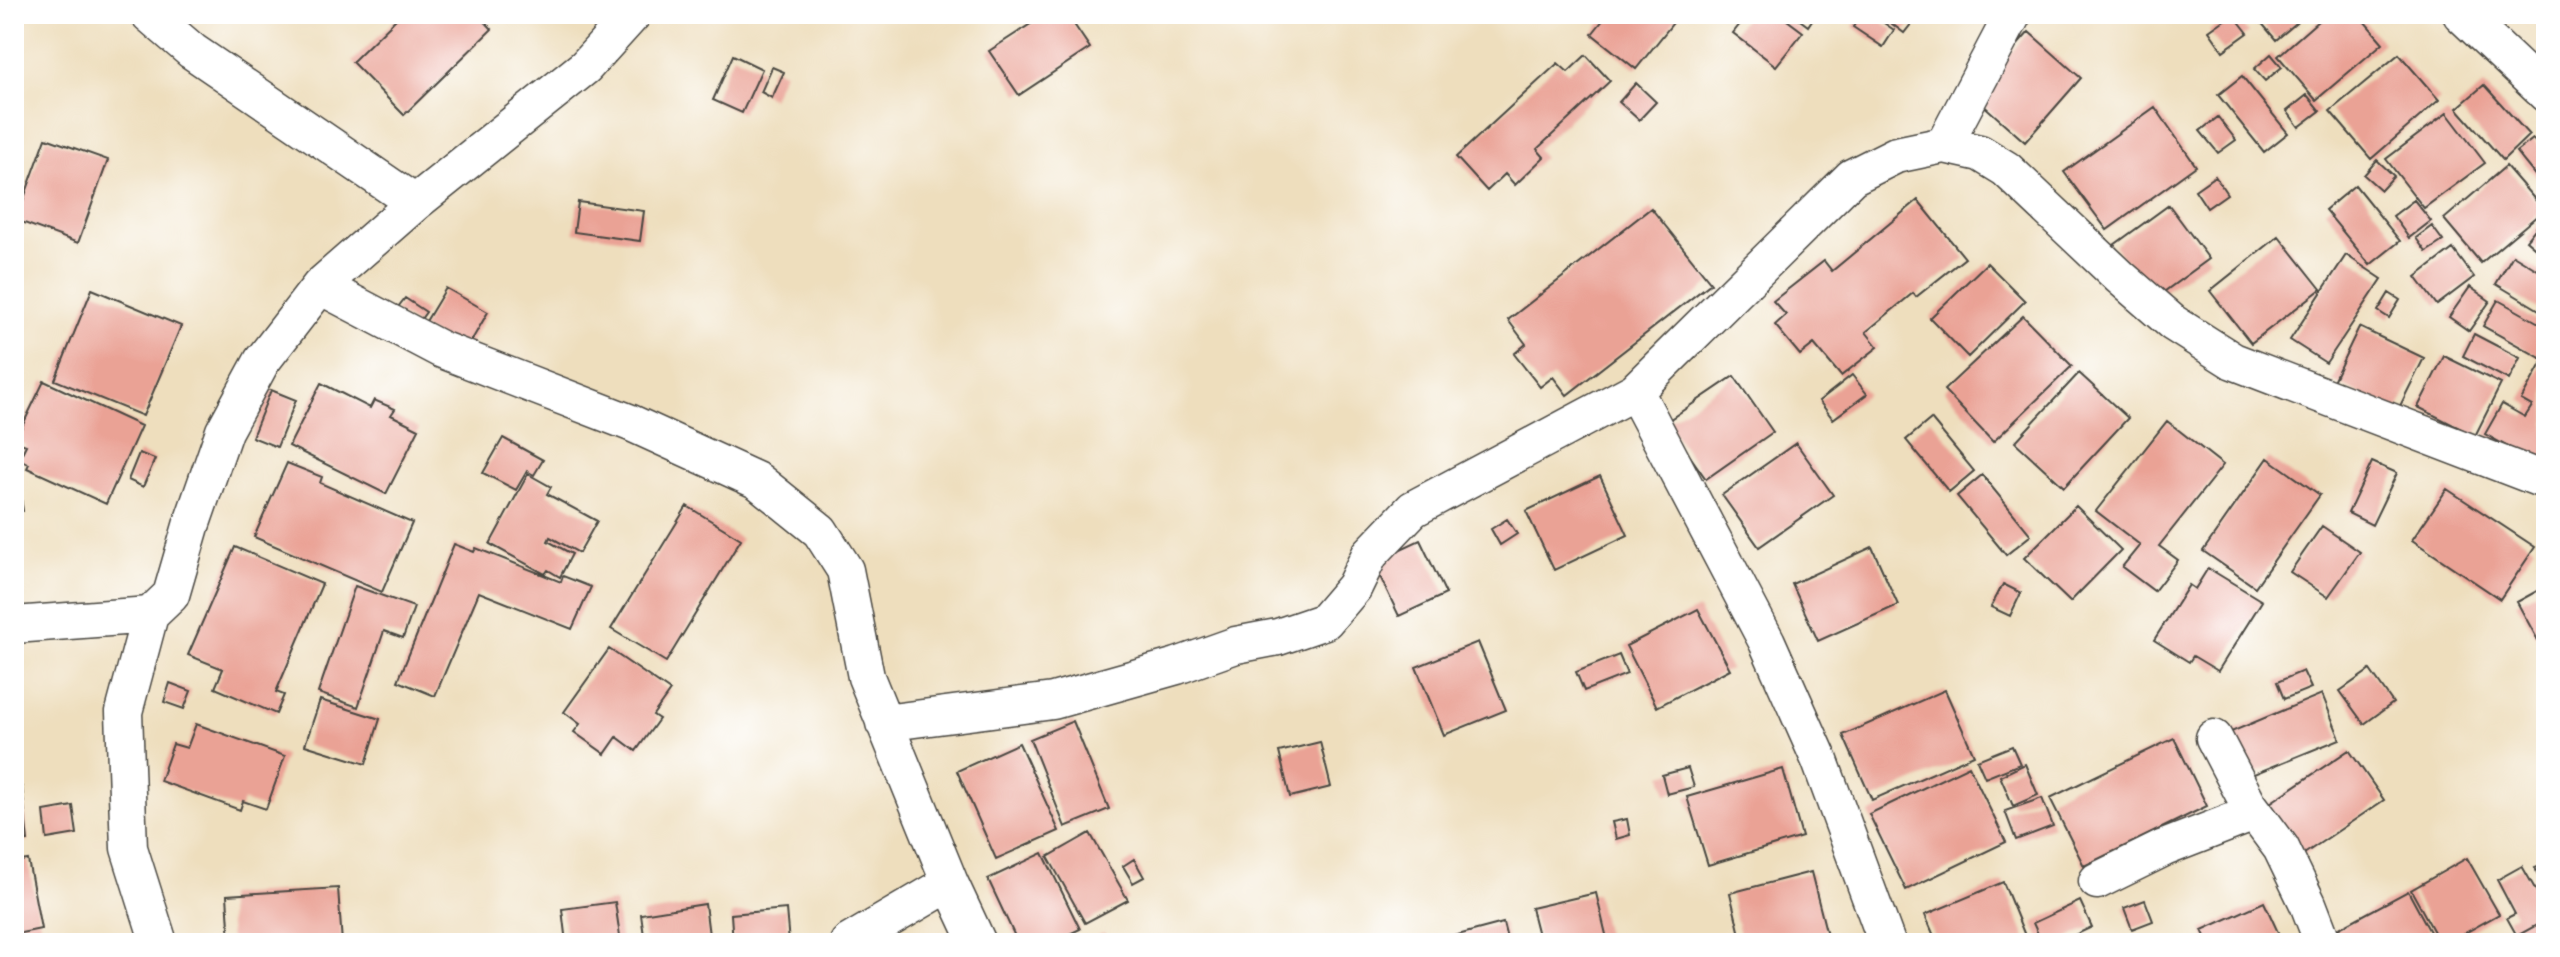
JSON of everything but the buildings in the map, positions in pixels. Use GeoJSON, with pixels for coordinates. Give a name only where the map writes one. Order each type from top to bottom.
{"type":"FeatureCollection","features":[{"type":"Feature","properties":{"kind":"street"},"geometry":{"type":"LineString","coordinates":[[149,14],[192,51],[415,203]]}},
{"type":"Feature","properties":{"kind":"street"},"geometry":{"type":"LineString","coordinates":[[159,943],[129,848],[124,712],[150,615],[171,595],[224,431],[262,361],[320,286],[415,203],[585,67],[633,14]]}},
{"type":"Feature","properties":{"kind":"street"},"geometry":{"type":"LineString","coordinates":[[1944,145],[2013,14]]}},
{"type":"Feature","properties":{"kind":"street"},"geometry":{"type":"LineString","coordinates":[[2461,14],[2546,94]]}},
{"type":"Feature","properties":{"kind":"street"},"geometry":{"type":"LineString","coordinates":[[884,723],[1053,701],[1325,621],[1354,587],[1370,554],[1413,509],[1635,391],[1852,177],[1896,155],[1944,145],[1980,153],[2006,169],[2173,323],[2233,361],[2546,481]]}},
{"type":"Feature","properties":{"kind":"street"},"geometry":{"type":"LineString","coordinates":[[320,286],[440,349],[631,423],[758,481],[820,531],[845,570],[866,677],[950,883],[978,943]]}},
{"type":"Feature","properties":{"kind":"street"},"geometry":{"type":"LineString","coordinates":[[1635,391],[1767,642],[1820,761],[1887,943]]}},
{"type":"Feature","properties":{"kind":"street"},"geometry":{"type":"LineString","coordinates":[[14,625],[150,615]]}},
{"type":"Feature","properties":{"kind":"street"},"geometry":{"type":"LineString","coordinates":[[2214,738],[2254,813],[2281,848],[2323,943]]}},
{"type":"Feature","properties":{"kind":"street"},"geometry":{"type":"LineString","coordinates":[[2097,881],[2164,848],[2254,813]]}},
{"type":"Feature","properties":{"kind":"street"},"geometry":{"type":"LineString","coordinates":[[848,943],[950,883]]}}]}
